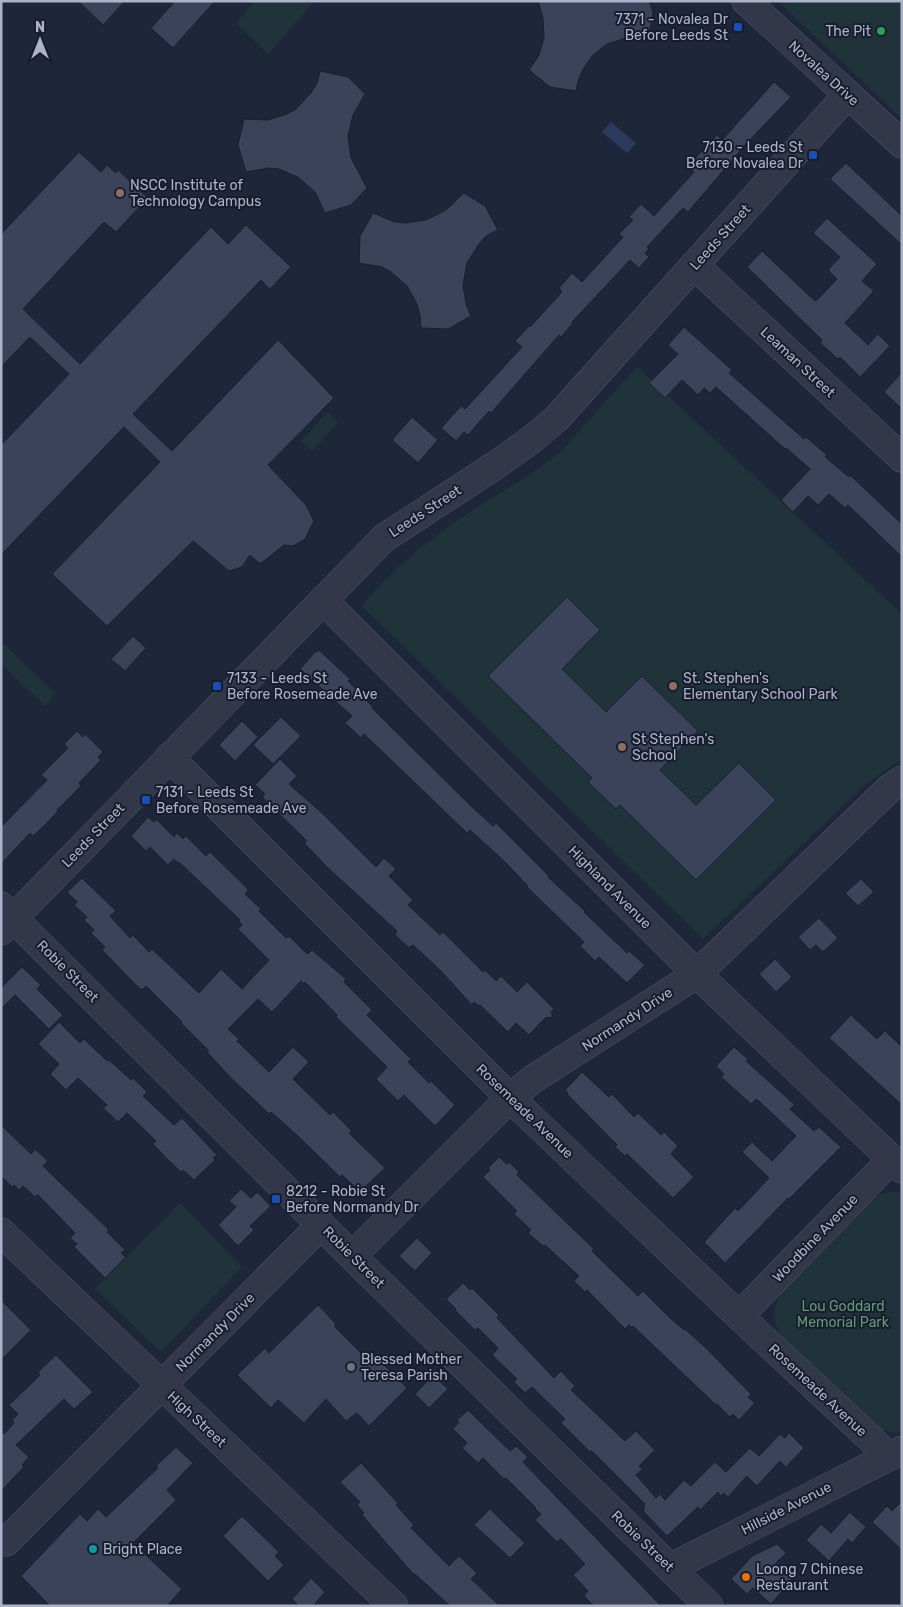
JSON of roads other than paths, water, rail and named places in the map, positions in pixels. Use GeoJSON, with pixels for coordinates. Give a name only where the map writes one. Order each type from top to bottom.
{"type":"FeatureCollection","features":[{"type":"Feature","properties":{"kind":"street","name":"Novalea Drive"},"geometry":{"type":"LineString","coordinates":[[746,1],[902,144]]}},
{"type":"Feature","properties":{"kind":"street","name":"Leeds Street"},"geometry":{"type":"LineString","coordinates":[[6,918],[169,757],[384,538],[496,465],[538,435],[556,418],[848,94]]}},
{"type":"Feature","properties":{"kind":"street","name":"Leaman Street"},"geometry":{"type":"LineString","coordinates":[[694,265],[902,458]]}},
{"type":"Feature","properties":{"kind":"street","name":"Highland Avenue"},"geometry":{"type":"LineString","coordinates":[[323,600],[697,974],[896,1165]]}},
{"type":"Feature","properties":{"kind":"street","name":"Rosemeade Avenue"},"geometry":{"type":"LineString","coordinates":[[169,757],[510,1098],[739,1316],[895,1453]]}},
{"type":"Feature","properties":{"kind":"street","name":"Normandy Drive"},"geometry":{"type":"LineString","coordinates":[[352,1256],[510,1098],[533,1078],[697,974],[890,789],[902,780]]}},
{"type":"Feature","properties":{"kind":"street","name":"Robie Street"},"geometry":{"type":"LineString","coordinates":[[6,918],[709,1606]]}},
{"type":"Feature","properties":{"kind":"street","name":"Woodbine Avenue"},"geometry":{"type":"LineString","coordinates":[[739,1316],[896,1165]]}},
{"type":"Feature","properties":{"kind":"street","name":"Normandy Drive"},"geometry":{"type":"LineString","coordinates":[[1,1542],[6,1542],[321,1225]]}},
{"type":"Feature","properties":{"kind":"street","name":"High Street"},"geometry":{"type":"LineString","coordinates":[[1,1232],[394,1606]]}},
{"type":"Feature","properties":{"kind":"street","name":"Hillside Avenue"},"geometry":{"type":"LineString","coordinates":[[670,1568],[895,1453]]}},
{"type":"Feature","properties":{"kind":"water"},"geometry":{"type":"Polygon","coordinates":[[[611,122],[636,143],[627,153],[602,132],[611,122]]]}},
{"type":"Feature","properties":{"kind":"place","name":"7371 - Novalea Dr Before Leeds St"},"geometry":{"type":"Point","coordinates":[738,27]}},
{"type":"Feature","properties":{"kind":"place","name":"The Pit"},"geometry":{"type":"Point","coordinates":[881,31]}},
{"type":"Feature","properties":{"kind":"place","name":"7130 - Leeds St Before Novalea Dr"},"geometry":{"type":"Point","coordinates":[813,155]}},
{"type":"Feature","properties":{"kind":"place","name":"NSCC Institute of Technology Campus"},"geometry":{"type":"Point","coordinates":[120,193]}},
{"type":"Feature","properties":{"kind":"place","name":"7133 - Leeds St Before Rosemeade Ave"},"geometry":{"type":"Point","coordinates":[217,686]}},
{"type":"Feature","properties":{"kind":"place","name":"St. Stephen's Elementary School Park"},"geometry":{"type":"Point","coordinates":[673,686]}},
{"type":"Feature","properties":{"kind":"place","name":"St Stephen's School"},"geometry":{"type":"Point","coordinates":[622,747]}},
{"type":"Feature","properties":{"kind":"place","name":"7131 - Leeds St Before Rosemeade Ave"},"geometry":{"type":"Point","coordinates":[146,800]}},
{"type":"Feature","properties":{"kind":"place","name":"8212 - Robie St Before Normandy Dr"},"geometry":{"type":"Point","coordinates":[276,1199]}},
{"type":"Feature","properties":{"kind":"place","name":"Blessed Mother Teresa Parish"},"geometry":{"type":"Point","coordinates":[351,1367]}},
{"type":"Feature","properties":{"kind":"place","name":"Bright Place"},"geometry":{"type":"Point","coordinates":[93,1549]}},
{"type":"Feature","properties":{"kind":"place","name":"Loong 7 Chinese Restaurant"},"geometry":{"type":"Point","coordinates":[746,1577]}},
{"type":"Feature","properties":{"kind":"park label","name":"Lou Goddard Memorial Park"},"geometry":{"type":"Point","coordinates":[843,1314]}}]}
